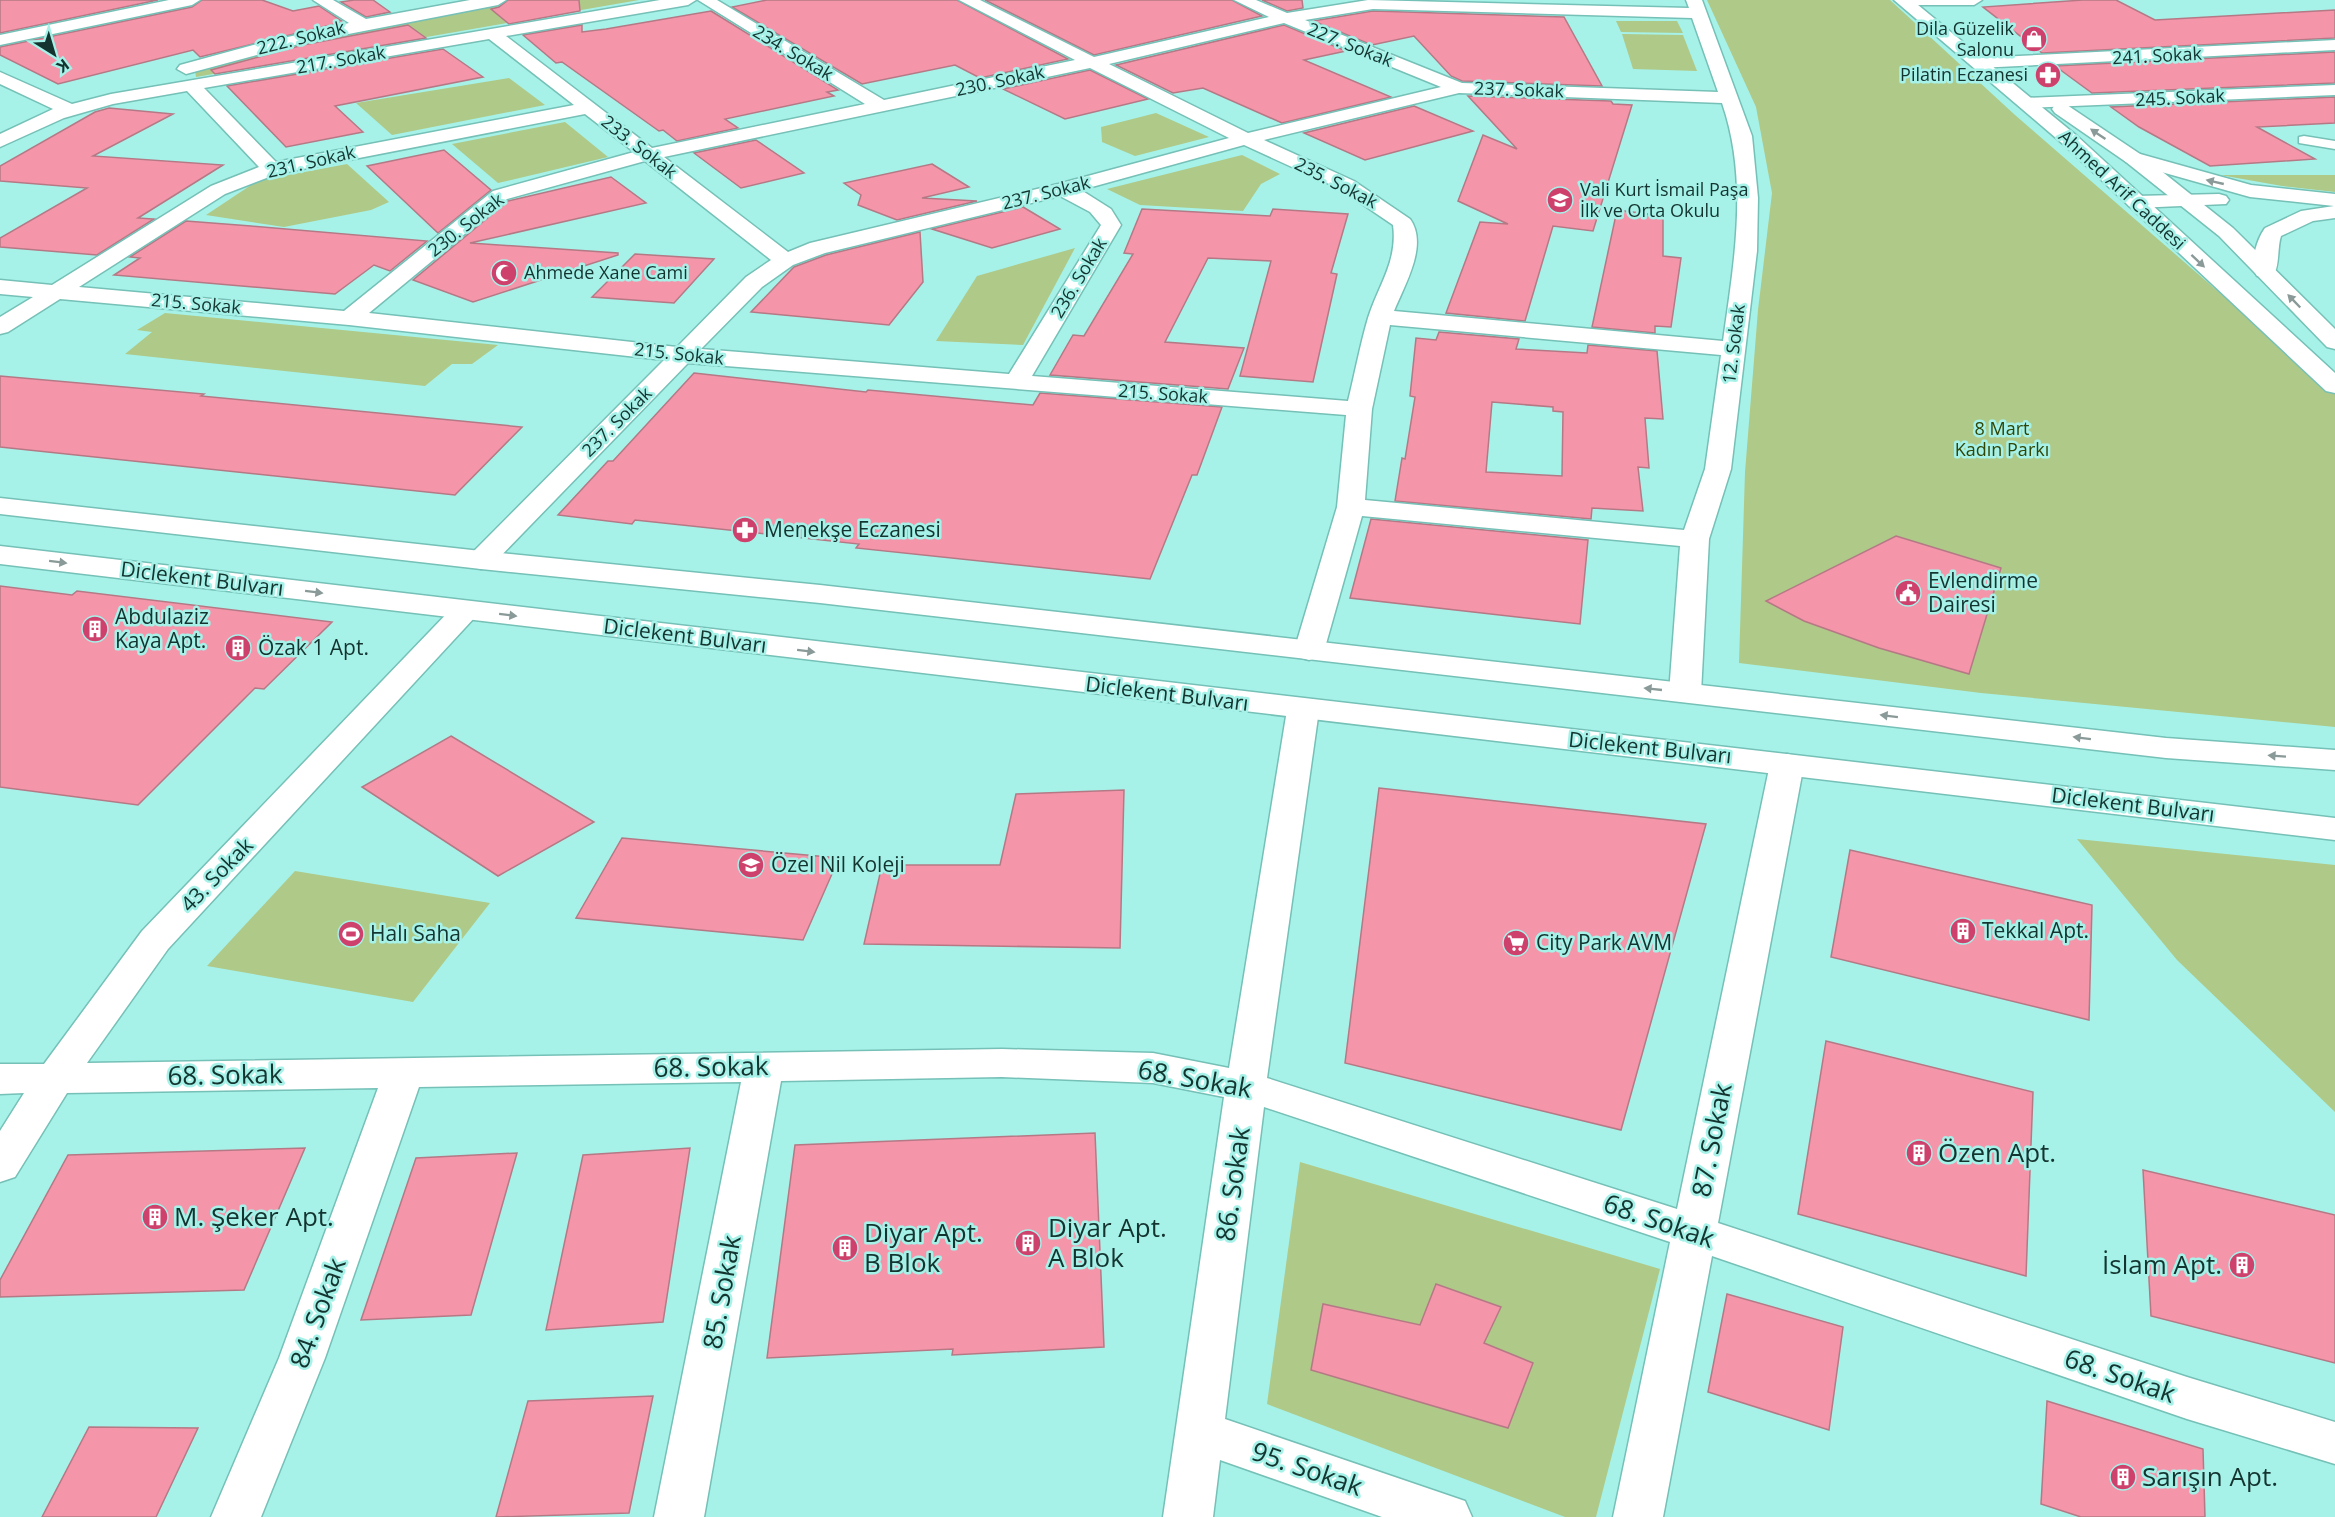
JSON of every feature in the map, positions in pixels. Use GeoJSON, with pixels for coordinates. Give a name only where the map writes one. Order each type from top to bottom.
{"type":"FeatureCollection","features":[{"type":"Feature","properties":{"kind":"street"},"geometry":{"type":"LineString","coordinates":[[0,40],[192,0]]}},
{"type":"Feature","properties":{"kind":"street"},"geometry":{"type":"LineString","coordinates":[[321,0],[361,23]]}},
{"type":"Feature","properties":{"kind":"street","name":"222. Sokak"},"geometry":{"type":"LineString","coordinates":[[111,99],[163,76],[233,54],[361,23],[498,0]]}},
{"type":"Feature","properties":{"kind":"street","name":"217. Sokak"},"geometry":{"type":"LineString","coordinates":[[0,141],[69,110],[111,99],[688,0]]}},
{"type":"Feature","properties":{"kind":"street","name":"234. Sokak"},"geometry":{"type":"LineString","coordinates":[[706,0],[881,106]]}},
{"type":"Feature","properties":{"kind":"street","name":"235. Sokak"},"geometry":{"type":"LineString","coordinates":[[967,0],[1246,139],[1347,184],[1390,211],[1403,223],[1406,242],[1401,267],[1380,317],[1359,409],[1352,507],[1309,651]]}},
{"type":"Feature","properties":{"kind":"street","name":"227. Sokak"},"geometry":{"type":"LineString","coordinates":[[1242,0],[1459,88]]}},
{"type":"Feature","properties":{"kind":"street"},"geometry":{"type":"LineString","coordinates":[[1904,0],[1974,0]]}},
{"type":"Feature","properties":{"kind":"street","name":"Ahmed Arif Caddesi"},"geometry":{"type":"LineString","coordinates":[[1904,0],[2070,140],[2335,386]]}},
{"type":"Feature","properties":{"kind":"street","name":"Ahmed Arif Caddesi"},"geometry":{"type":"LineString","coordinates":[[1938,1],[2002,64],[2053,103],[2133,158],[2226,232],[2334,340]]}},
{"type":"Feature","properties":{"kind":"street","name":"230. Sokak"},"geometry":{"type":"LineString","coordinates":[[349,318],[500,195],[649,154],[1093,62],[1284,18],[1373,4],[1696,7]]}},
{"type":"Feature","properties":{"kind":"street","name":"12. Sokak"},"geometry":{"type":"LineString","coordinates":[[1685,693],[1695,539],[1718,469],[1746,251],[1748,198],[1743,136],[1696,7]]}},
{"type":"Feature","properties":{"kind":"street","name":"233. Sokak"},"geometry":{"type":"LineString","coordinates":[[493,34],[785,260]]}},
{"type":"Feature","properties":{"kind":"street","name":"241. Sokak"},"geometry":{"type":"LineString","coordinates":[[1978,63],[2002,64],[2335,45]]}},
{"type":"Feature","properties":{"kind":"street"},"geometry":{"type":"LineString","coordinates":[[0,77],[69,110]]}},
{"type":"Feature","properties":{"kind":"street"},"geometry":{"type":"LineString","coordinates":[[191,85],[272,169]]}},
{"type":"Feature","properties":{"kind":"street","name":"237. Sokak"},"geometry":{"type":"LineString","coordinates":[[481,560],[753,282],[785,260],[818,248],[1063,189],[1246,139],[1459,88],[1731,98]]}},
{"type":"Feature","properties":{"kind":"street","name":"245. Sokak"},"geometry":{"type":"LineString","coordinates":[[2025,102],[2053,103],[2335,90]]}},
{"type":"Feature","properties":{"kind":"street","name":"231. Sokak"},"geometry":{"type":"LineString","coordinates":[[0,327],[218,190],[272,169],[588,108]]}},
{"type":"Feature","properties":{"kind":"street"},"geometry":{"type":"LineString","coordinates":[[2133,158],[2250,191],[2335,203]]}},
{"type":"Feature","properties":{"kind":"street","name":"236. Sokak"},"geometry":{"type":"LineString","coordinates":[[1015,383],[1111,225],[1108,217],[1098,208],[1063,189]]}},
{"type":"Feature","properties":{"kind":"street"},"geometry":{"type":"LineString","coordinates":[[2143,208],[2335,203]]}},
{"type":"Feature","properties":{"kind":"street"},"geometry":{"type":"LineString","coordinates":[[2193,206],[2241,210],[2335,203]]}},
{"type":"Feature","properties":{"kind":"street"},"geometry":{"type":"LineString","coordinates":[[2265,271],[2266,249],[2272,232],[2308,215],[2335,212]]}},
{"type":"Feature","properties":{"kind":"street","name":"215. Sokak"},"geometry":{"type":"LineString","coordinates":[[0,287],[349,318],[683,355],[1359,409]]}},
{"type":"Feature","properties":{"kind":"street"},"geometry":{"type":"LineString","coordinates":[[1380,317],[1733,349]]}},
{"type":"Feature","properties":{"kind":"street"},"geometry":{"type":"LineString","coordinates":[[0,506],[481,560],[820,594],[2166,748],[2335,760]]}},
{"type":"Feature","properties":{"kind":"street"},"geometry":{"type":"LineString","coordinates":[[1352,507],[1695,539]]}},
{"type":"Feature","properties":{"kind":"street","name":"Diclekent Bulvarı"},"geometry":{"type":"LineString","coordinates":[[0,555],[2335,830]]}},
{"type":"Feature","properties":{"kind":"street","name":"43. Sokak"},"geometry":{"type":"LineString","coordinates":[[0,1166],[55,1078],[155,940],[466,610]]}},
{"type":"Feature","properties":{"kind":"street","name":"86. Sokak"},"geometry":{"type":"LineString","coordinates":[[1188,1517],[1246,1086],[1303,710]]}},
{"type":"Feature","properties":{"kind":"street","name":"87. Sokak"},"geometry":{"type":"LineString","coordinates":[[1638,1517],[1787,764]]}},
{"type":"Feature","properties":{"kind":"street","name":"68. Sokak"},"geometry":{"type":"LineString","coordinates":[[0,1079],[1002,1063],[1153,1068],[1246,1086],[2187,1398],[2335,1443]]}},
{"type":"Feature","properties":{"kind":"street","name":"85. Sokak"},"geometry":{"type":"LineString","coordinates":[[679,1517],[764,1066]]}},
{"type":"Feature","properties":{"kind":"street","name":"84. Sokak"},"geometry":{"type":"LineString","coordinates":[[236,1517],[302,1358],[404,1072]]}},
{"type":"Feature","properties":{"kind":"street","name":"95. Sokak"},"geometry":{"type":"LineString","coordinates":[[1200,1432],[1447,1517]]}},
{"type":"Feature","properties":{"kind":"lane"},"geometry":{"type":"LineString","coordinates":[[2304,140],[2335,145]]}},
{"type":"Feature","properties":{"kind":"green space"},"geometry":{"type":"Polygon","coordinates":[[[531,0],[639,0],[196,77],[195,70],[361,29],[531,0]]]}},
{"type":"Feature","properties":{"kind":"green space","name":"8 Mart Kadın Parkı"},"geometry":{"type":"Polygon","coordinates":[[[1707,0],[1890,0],[2015,115],[2335,393],[2335,727],[1981,693],[1739,663],[1745,472],[1758,310],[1772,193],[1756,107],[1707,0]]]}},
{"type":"Feature","properties":{"kind":"green space"},"geometry":{"type":"Polygon","coordinates":[[[1616,21],[1677,21],[1683,33],[1621,32],[1616,21]]]}},
{"type":"Feature","properties":{"kind":"green space"},"geometry":{"type":"Polygon","coordinates":[[[1622,34],[1683,35],[1697,71],[1633,69],[1622,34]]]}},
{"type":"Feature","properties":{"kind":"green space"},"geometry":{"type":"Polygon","coordinates":[[[509,78],[545,105],[392,135],[356,103],[509,78]]]}},
{"type":"Feature","properties":{"kind":"green space"},"geometry":{"type":"Polygon","coordinates":[[[1156,113],[1209,137],[1135,156],[1102,142],[1101,127],[1156,113]]]}},
{"type":"Feature","properties":{"kind":"green space"},"geometry":{"type":"Polygon","coordinates":[[[565,122],[608,157],[498,183],[452,144],[565,122]]]}},
{"type":"Feature","properties":{"kind":"green space"},"geometry":{"type":"Polygon","coordinates":[[[1242,155],[1280,174],[1261,184],[1243,211],[1140,205],[1107,189],[1242,155]]]}},
{"type":"Feature","properties":{"kind":"green space"},"geometry":{"type":"Polygon","coordinates":[[[347,164],[389,202],[371,210],[284,227],[206,215],[257,181],[347,164]]]}},
{"type":"Feature","properties":{"kind":"green space"},"geometry":{"type":"Polygon","coordinates":[[[2220,175],[2335,175],[2335,192],[2282,186],[2220,175]]]}},
{"type":"Feature","properties":{"kind":"green space"},"geometry":{"type":"Polygon","coordinates":[[[1075,248],[1023,345],[936,341],[977,276],[1075,248]]]}},
{"type":"Feature","properties":{"kind":"green space"},"geometry":{"type":"Polygon","coordinates":[[[165,313],[498,345],[472,364],[452,364],[425,386],[125,354],[152,332],[137,330],[165,313]]]}},
{"type":"Feature","properties":{"kind":"green space"},"geometry":{"type":"Polygon","coordinates":[[[2077,839],[2335,865],[2335,1112],[2177,960],[2077,839]]]}},
{"type":"Feature","properties":{"kind":"green space","name":"Halı Saha"},"geometry":{"type":"Polygon","coordinates":[[[295,871],[490,903],[413,1002],[207,966],[295,871]]]}},
{"type":"Feature","properties":{"kind":"green space"},"geometry":{"type":"Polygon","coordinates":[[[1300,1162],[1660,1269],[1596,1517],[1565,1517],[1267,1404],[1300,1162]]]}},
{"type":"Feature","properties":{"kind":"building"},"geometry":{"type":"Polygon","coordinates":[[[0,0],[158,0],[0,33],[0,0]]]}},
{"type":"Feature","properties":{"kind":"building"},"geometry":{"type":"Polygon","coordinates":[[[202,0],[262,0],[293,11],[319,6],[343,22],[200,57],[193,50],[58,84],[0,55],[0,47],[192,7],[202,0]]]}},
{"type":"Feature","properties":{"kind":"building"},"geometry":{"type":"Polygon","coordinates":[[[373,0],[390,12],[366,17],[341,2],[373,0]]]}},
{"type":"Feature","properties":{"kind":"building"},"geometry":{"type":"Polygon","coordinates":[[[508,0],[579,0],[580,11],[509,24],[491,9],[499,7],[508,0]]]}},
{"type":"Feature","properties":{"kind":"building"},"geometry":{"type":"Polygon","coordinates":[[[767,0],[957,0],[1068,59],[980,78],[955,65],[862,84],[732,7],[767,0]]]}},
{"type":"Feature","properties":{"kind":"building"},"geometry":{"type":"Polygon","coordinates":[[[985,0],[1232,0],[1262,16],[1094,55],[985,0]]]}},
{"type":"Feature","properties":{"kind":"building"},"geometry":{"type":"Polygon","coordinates":[[[1262,0],[1302,0],[1303,8],[1287,11],[1262,0]]]}},
{"type":"Feature","properties":{"kind":"building"},"geometry":{"type":"Polygon","coordinates":[[[2116,0],[2155,20],[2335,10],[2335,38],[2042,53],[1983,7],[2116,0]]]}},
{"type":"Feature","properties":{"kind":"building"},"geometry":{"type":"Polygon","coordinates":[[[711,11],[838,90],[827,92],[834,96],[725,119],[738,128],[677,141],[663,130],[659,131],[562,62],[556,63],[523,35],[582,25],[582,32],[606,29],[711,11]]]}},
{"type":"Feature","properties":{"kind":"building"},"geometry":{"type":"Polygon","coordinates":[[[1373,11],[1564,17],[1602,86],[1462,81],[1451,76],[1414,36],[1372,45],[1313,21],[1373,11]]]}},
{"type":"Feature","properties":{"kind":"building"},"geometry":{"type":"Polygon","coordinates":[[[408,25],[426,38],[215,74],[211,70],[303,45],[408,25]]]}},
{"type":"Feature","properties":{"kind":"building"},"geometry":{"type":"Polygon","coordinates":[[[1284,25],[1346,51],[1304,60],[1391,97],[1282,123],[1203,88],[1173,93],[1116,65],[1284,25]]]}},
{"type":"Feature","properties":{"kind":"building"},"geometry":{"type":"Polygon","coordinates":[[[443,49],[483,77],[335,106],[363,132],[286,147],[227,86],[443,49]]]}},
{"type":"Feature","properties":{"kind":"building"},"geometry":{"type":"Polygon","coordinates":[[[2335,52],[2335,83],[2092,93],[2055,66],[2335,52]]]}},
{"type":"Feature","properties":{"kind":"building"},"geometry":{"type":"Polygon","coordinates":[[[1090,70],[1148,99],[1065,119],[1003,89],[1090,70]]]}},
{"type":"Feature","properties":{"kind":"building"},"geometry":{"type":"Polygon","coordinates":[[[1468,96],[1611,101],[1613,104],[1632,105],[1593,231],[1553,226],[1525,321],[1446,313],[1480,222],[1508,224],[1458,201],[1483,135],[1517,149],[1468,96]]]}},
{"type":"Feature","properties":{"kind":"building"},"geometry":{"type":"Polygon","coordinates":[[[2335,97],[2335,123],[2257,127],[2315,159],[2210,166],[2139,127],[2111,107],[2335,97]]]}},
{"type":"Feature","properties":{"kind":"building"},"geometry":{"type":"Polygon","coordinates":[[[1414,106],[1473,131],[1365,160],[1304,133],[1414,106]]]}},
{"type":"Feature","properties":{"kind":"building"},"geometry":{"type":"Polygon","coordinates":[[[109,108],[173,114],[93,156],[223,165],[138,218],[154,219],[97,255],[0,247],[0,238],[87,188],[0,181],[0,166],[95,112],[109,108]]]}},
{"type":"Feature","properties":{"kind":"building"},"geometry":{"type":"Polygon","coordinates":[[[756,140],[804,173],[741,188],[694,153],[756,140]]]}},
{"type":"Feature","properties":{"kind":"building"},"geometry":{"type":"Polygon","coordinates":[[[444,150],[491,190],[438,233],[367,166],[444,150]]]}},
{"type":"Feature","properties":{"kind":"building"},"geometry":{"type":"Polygon","coordinates":[[[932,164],[969,187],[922,198],[977,201],[897,220],[858,205],[861,195],[844,183],[932,164]]]}},
{"type":"Feature","properties":{"kind":"building"},"geometry":{"type":"Polygon","coordinates":[[[611,177],[646,203],[470,243],[618,253],[618,255],[473,302],[413,280],[508,201],[611,177]]]}},
{"type":"Feature","properties":{"kind":"building"},"geometry":{"type":"Polygon","coordinates":[[[1023,207],[1060,229],[992,248],[932,229],[1023,207]]]}},
{"type":"Feature","properties":{"kind":"building"},"geometry":{"type":"Polygon","coordinates":[[[1142,209],[1270,216],[1273,209],[1348,214],[1331,273],[1337,274],[1313,382],[1240,376],[1271,261],[1208,258],[1165,342],[1244,348],[1228,389],[1050,375],[1073,335],[1084,336],[1133,254],[1124,253],[1142,209]]]}},
{"type":"Feature","properties":{"kind":"building"},"geometry":{"type":"Polygon","coordinates":[[[1617,210],[1663,216],[1663,256],[1681,258],[1671,327],[1655,326],[1655,333],[1592,327],[1617,210]]]}},
{"type":"Feature","properties":{"kind":"building"},"geometry":{"type":"Polygon","coordinates":[[[186,221],[427,241],[390,271],[374,265],[335,294],[114,275],[140,258],[130,257],[186,221]]]}},
{"type":"Feature","properties":{"kind":"building"},"geometry":{"type":"Polygon","coordinates":[[[920,232],[923,282],[889,325],[751,312],[794,267],[826,255],[920,232]]]}},
{"type":"Feature","properties":{"kind":"building"},"geometry":{"type":"Polygon","coordinates":[[[635,254],[714,259],[674,303],[592,297],[635,254]]]}},
{"type":"Feature","properties":{"kind":"building"},"geometry":{"type":"Polygon","coordinates":[[[1439,332],[1519,339],[1516,349],[1587,353],[1588,345],[1657,351],[1663,419],[1645,418],[1649,468],[1638,467],[1643,511],[1592,508],[1591,519],[1395,501],[1402,458],[1405,459],[1415,397],[1410,396],[1416,338],[1436,340],[1439,332]],[[1492,402],[1486,472],[1562,476],[1563,412],[1553,411],[1553,407],[1492,402]]]}},
{"type":"Feature","properties":{"kind":"building"},"geometry":{"type":"Polygon","coordinates":[[[694,373],[866,392],[868,390],[1033,405],[1040,393],[1222,407],[1197,475],[1192,475],[1150,579],[856,548],[859,544],[635,520],[632,524],[558,515],[608,461],[613,461],[694,373]]]}},
{"type":"Feature","properties":{"kind":"building"},"geometry":{"type":"Polygon","coordinates":[[[0,376],[204,394],[201,396],[522,427],[455,495],[0,447],[0,376]]]}},
{"type":"Feature","properties":{"kind":"building"},"geometry":{"type":"Polygon","coordinates":[[[1371,519],[1588,540],[1580,624],[1350,598],[1371,519]]]}},
{"type":"Feature","properties":{"kind":"building","name":"Evlendirme Dairesi"},"geometry":{"type":"Polygon","coordinates":[[[1896,536],[2001,568],[1969,674],[1879,648],[1804,621],[1766,601],[1896,536]]]}},
{"type":"Feature","properties":{"kind":"building"},"geometry":{"type":"Polygon","coordinates":[[[0,586],[72,595],[77,591],[332,622],[264,689],[255,688],[138,805],[0,787],[0,586]]]}},
{"type":"Feature","properties":{"kind":"building"},"geometry":{"type":"Polygon","coordinates":[[[451,736],[594,822],[498,876],[362,787],[451,736]]]}},
{"type":"Feature","properties":{"kind":"building","name":"City Park AVM"},"geometry":{"type":"Polygon","coordinates":[[[1379,788],[1706,824],[1621,1130],[1345,1063],[1379,788]]]}},
{"type":"Feature","properties":{"kind":"building"},"geometry":{"type":"Polygon","coordinates":[[[1124,790],[1120,948],[864,944],[882,865],[1000,865],[1016,794],[1124,790]]]}},
{"type":"Feature","properties":{"kind":"building"},"geometry":{"type":"Polygon","coordinates":[[[622,838],[839,858],[803,940],[576,918],[622,838]]]}},
{"type":"Feature","properties":{"kind":"building","name":"Tekkal Apt."},"geometry":{"type":"Polygon","coordinates":[[[1850,850],[2092,905],[2089,1020],[1831,957],[1850,850]]]}},
{"type":"Feature","properties":{"kind":"building","name":"Özen Apt."},"geometry":{"type":"Polygon","coordinates":[[[1826,1041],[2033,1092],[2026,1276],[1798,1214],[1826,1041]]]}},
{"type":"Feature","properties":{"kind":"building"},"geometry":{"type":"Polygon","coordinates":[[[1095,1133],[1104,1347],[952,1355],[953,1349],[767,1358],[795,1145],[1095,1133]]]}},
{"type":"Feature","properties":{"kind":"building","name":"M. Şeker Apt."},"geometry":{"type":"Polygon","coordinates":[[[305,1148],[244,1290],[0,1297],[0,1280],[68,1155],[305,1148]]]}},
{"type":"Feature","properties":{"kind":"building"},"geometry":{"type":"Polygon","coordinates":[[[690,1148],[663,1322],[546,1330],[583,1155],[690,1148]]]}},
{"type":"Feature","properties":{"kind":"building"},"geometry":{"type":"Polygon","coordinates":[[[517,1153],[471,1315],[361,1320],[416,1158],[517,1153]]]}},
{"type":"Feature","properties":{"kind":"building","name":"İslam Apt."},"geometry":{"type":"Polygon","coordinates":[[[2143,1170],[2335,1215],[2335,1363],[2151,1316],[2143,1170]]]}},
{"type":"Feature","properties":{"kind":"building"},"geometry":{"type":"Polygon","coordinates":[[[1436,1284],[1501,1307],[1484,1343],[1533,1363],[1508,1428],[1311,1370],[1323,1304],[1420,1325],[1436,1284]]]}},
{"type":"Feature","properties":{"kind":"building"},"geometry":{"type":"Polygon","coordinates":[[[1727,1294],[1843,1327],[1829,1430],[1708,1392],[1727,1294]]]}},
{"type":"Feature","properties":{"kind":"building"},"geometry":{"type":"Polygon","coordinates":[[[653,1396],[629,1513],[496,1517],[528,1401],[653,1396]]]}},
{"type":"Feature","properties":{"kind":"building","name":"Sarışın Apt."},"geometry":{"type":"Polygon","coordinates":[[[2047,1401],[2203,1449],[2205,1517],[2081,1517],[2041,1504],[2047,1401]]]}},
{"type":"Feature","properties":{"kind":"building"},"geometry":{"type":"Polygon","coordinates":[[[89,1427],[198,1428],[156,1517],[42,1517],[89,1427]]]}},
{"type":"Feature","properties":{"kind":"place","name":"Dila Güzelik Salonu"},"geometry":{"type":"Point","coordinates":[2034,39]}},
{"type":"Feature","properties":{"kind":"place","name":"Pilatin Eczanesi"},"geometry":{"type":"Point","coordinates":[2048,75]}},
{"type":"Feature","properties":{"kind":"place","name":"Vali Kurt İsmail Paşa İlk ve Orta Okulu"},"geometry":{"type":"Point","coordinates":[1560,200]}},
{"type":"Feature","properties":{"kind":"place","name":"Ahmede Xane Cami"},"geometry":{"type":"Point","coordinates":[504,273]}},
{"type":"Feature","properties":{"kind":"place","name":"Menekşe Eczanesi"},"geometry":{"type":"Point","coordinates":[745,530]}},
{"type":"Feature","properties":{"kind":"place","name":"Evlendirme Dairesi"},"geometry":{"type":"Point","coordinates":[1908,593]}},
{"type":"Feature","properties":{"kind":"place","name":"Abdulaziz Kaya Apt."},"geometry":{"type":"Point","coordinates":[95,629]}},
{"type":"Feature","properties":{"kind":"place","name":"Özak 1 Apt."},"geometry":{"type":"Point","coordinates":[238,648]}},
{"type":"Feature","properties":{"kind":"place","name":"Özel Nil Koleji"},"geometry":{"type":"Point","coordinates":[751,865]}},
{"type":"Feature","properties":{"kind":"place","name":"Tekkal Apt."},"geometry":{"type":"Point","coordinates":[1963,931]}},
{"type":"Feature","properties":{"kind":"place","name":"Halı Saha"},"geometry":{"type":"Point","coordinates":[351,934]}},
{"type":"Feature","properties":{"kind":"place","name":"City Park AVM"},"geometry":{"type":"Point","coordinates":[1516,943]}},
{"type":"Feature","properties":{"kind":"place","name":"Özen Apt."},"geometry":{"type":"Point","coordinates":[1919,1153]}},
{"type":"Feature","properties":{"kind":"place","name":"M. Şeker Apt."},"geometry":{"type":"Point","coordinates":[155,1217]}},
{"type":"Feature","properties":{"kind":"place","name":"Diyar Apt. A Blok"},"geometry":{"type":"Point","coordinates":[1028,1243]}},
{"type":"Feature","properties":{"kind":"place","name":"Diyar Apt. B Blok"},"geometry":{"type":"Point","coordinates":[845,1248]}},
{"type":"Feature","properties":{"kind":"place","name":"İslam Apt."},"geometry":{"type":"Point","coordinates":[2242,1265]}},
{"type":"Feature","properties":{"kind":"place","name":"Sarışın Apt."},"geometry":{"type":"Point","coordinates":[2123,1477]}}]}
